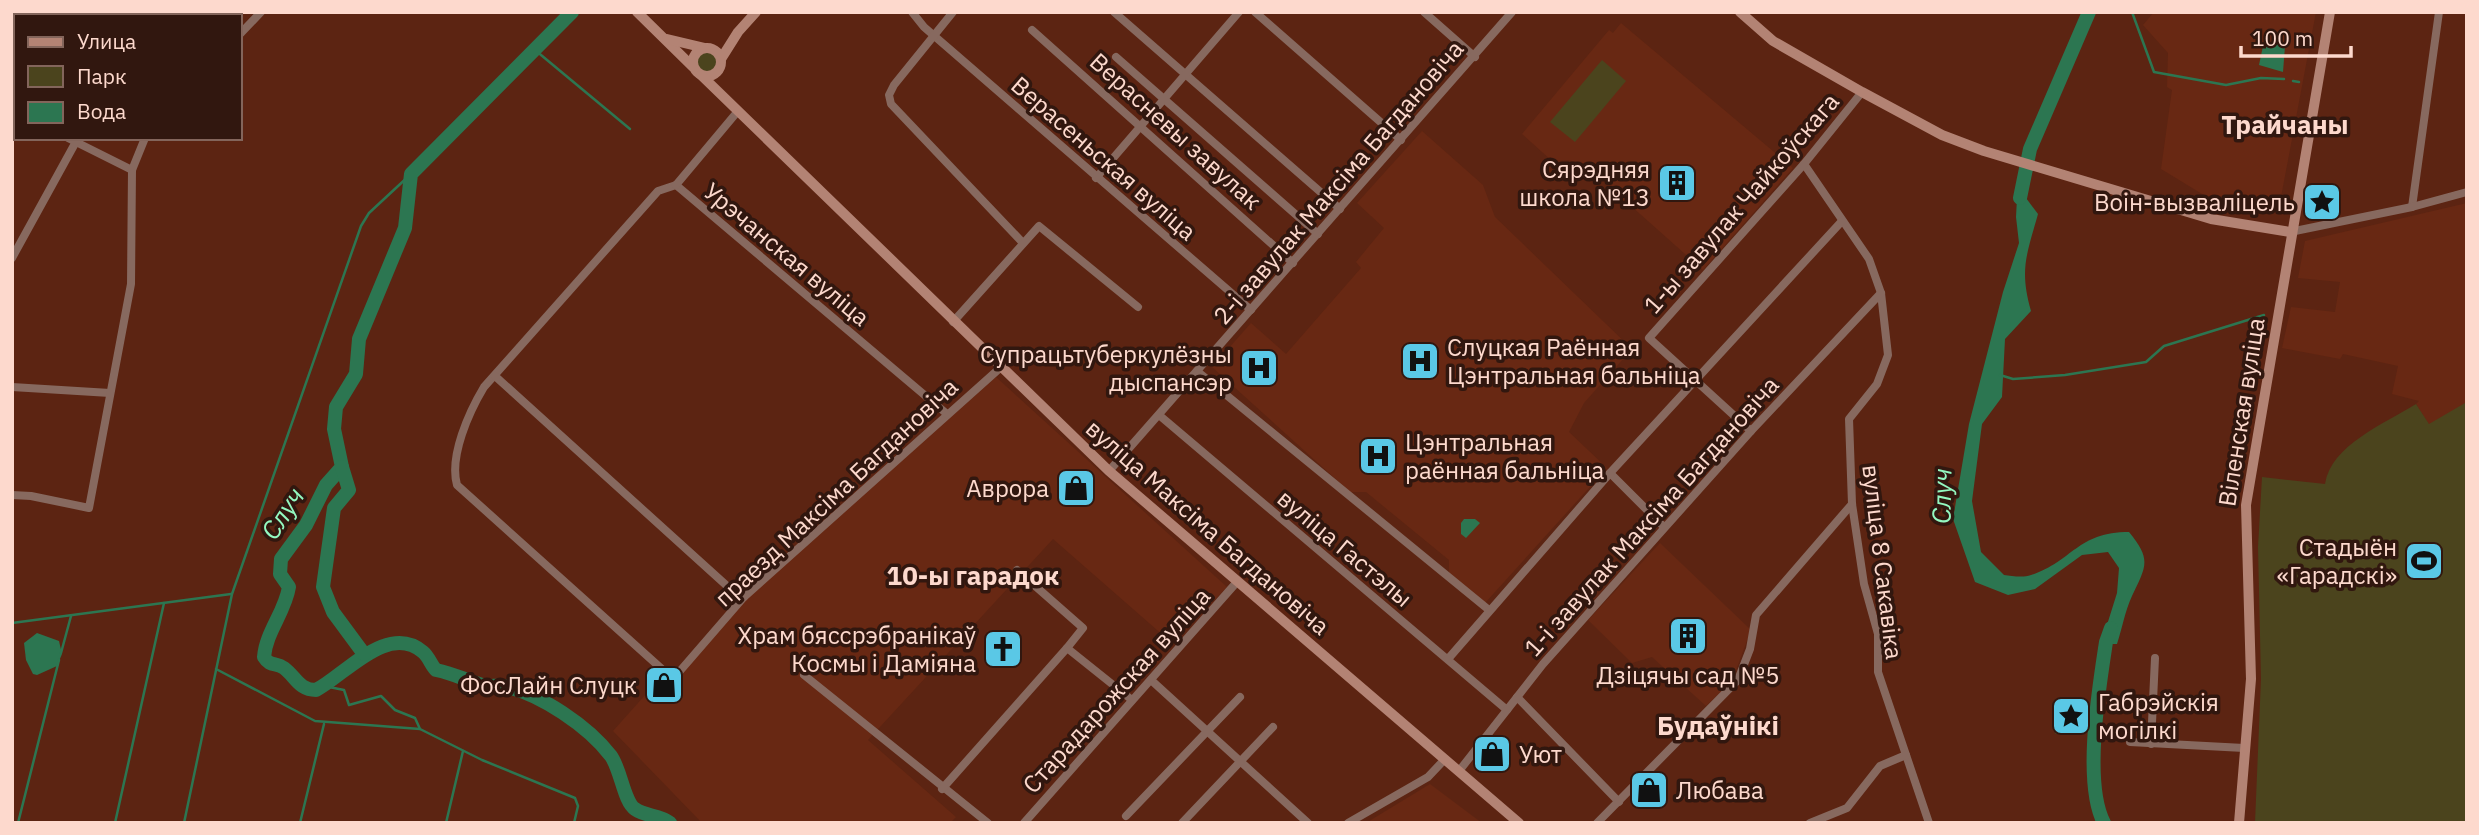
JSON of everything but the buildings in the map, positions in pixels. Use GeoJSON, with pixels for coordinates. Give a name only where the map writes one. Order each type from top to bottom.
{"type":"FeatureCollection","features":[{"type":"Feature","properties":{"kind":"main road","name":"вуліца Максіма Багдановіча"},"geometry":{"type":"LineString","coordinates":[[637,12],[1000,368],[1109,471],[1236,583],[1519,823]]}},
{"type":"Feature","properties":{"kind":"main road"},"geometry":{"type":"LineString","coordinates":[[738,32],[694,55],[697,71],[712,75],[738,32],[756,12]]}},
{"type":"Feature","properties":{"kind":"main road"},"geometry":{"type":"LineString","coordinates":[[1740,12],[1773,41],[1942,135],[1990,154],[2211,219],[2290,232]]}},
{"type":"Feature","properties":{"kind":"main road","name":"Віленская вуліца"},"geometry":{"type":"LineString","coordinates":[[2239,823],[2251,679],[2246,505],[2290,232],[2330,12]]}},
{"type":"Feature","properties":{"kind":"main road","name":"вуліца Максіма Багдановіча"},"geometry":{"type":"LineString","coordinates":[[661,36],[681,45],[707,48]]}},
{"type":"Feature","properties":{"kind":"main road"},"geometry":{"type":"LineString","coordinates":[[707,48],[720,63],[734,108]]}},
{"type":"Feature","properties":{"kind":"street"},"geometry":{"type":"LineString","coordinates":[[12,17],[15,12]]}},
{"type":"Feature","properties":{"kind":"street"},"geometry":{"type":"LineString","coordinates":[[242,32],[261,12]]}},
{"type":"Feature","properties":{"kind":"street","name":"Верасеньская вуліца"},"geometry":{"type":"LineString","coordinates":[[912,12],[933,34],[1096,178],[1251,310]]}},
{"type":"Feature","properties":{"kind":"street"},"geometry":{"type":"LineString","coordinates":[[953,12],[894,85],[890,95],[891,104],[1023,243]]}},
{"type":"Feature","properties":{"kind":"street"},"geometry":{"type":"LineString","coordinates":[[1114,12],[1340,209]]}},
{"type":"Feature","properties":{"kind":"street"},"geometry":{"type":"LineString","coordinates":[[1096,178],[1239,12]]}},
{"type":"Feature","properties":{"kind":"street"},"geometry":{"type":"LineString","coordinates":[[1255,12],[1401,140]]}},
{"type":"Feature","properties":{"kind":"street"},"geometry":{"type":"LineString","coordinates":[[1424,12],[1475,57]]}},
{"type":"Feature","properties":{"kind":"street","name":"2-і завулак Максіма Багдановіча"},"geometry":{"type":"LineString","coordinates":[[1109,471],[1512,12]]}},
{"type":"Feature","properties":{"kind":"street"},"geometry":{"type":"LineString","coordinates":[[2412,207],[2439,12]]}},
{"type":"Feature","properties":{"kind":"street","name":"Верасневы завулак"},"geometry":{"type":"LineString","coordinates":[[1032,30],[1293,263]]}},
{"type":"Feature","properties":{"kind":"street"},"geometry":{"type":"LineString","coordinates":[[1116,57],[1318,234]]}},
{"type":"Feature","properties":{"kind":"street","name":"1-ы завулак Чайкоўскага"},"geometry":{"type":"LineString","coordinates":[[1695,382],[1648,338],[1804,164],[1862,92]]}},
{"type":"Feature","properties":{"kind":"street"},"geometry":{"type":"LineString","coordinates":[[676,186],[734,108]]}},
{"type":"Feature","properties":{"kind":"street"},"geometry":{"type":"LineString","coordinates":[[12,258],[73,140]]}},
{"type":"Feature","properties":{"kind":"street"},"geometry":{"type":"LineString","coordinates":[[76,140],[132,170]]}},
{"type":"Feature","properties":{"kind":"street"},"geometry":{"type":"LineString","coordinates":[[12,495],[31,496],[89,508],[131,284],[132,170],[144,140]]}},
{"type":"Feature","properties":{"kind":"street","name":"вуліца 8 Сакавіка"},"geometry":{"type":"LineString","coordinates":[[1804,164],[1869,260],[1881,293],[1888,355],[1877,384],[1849,419],[1852,504],[1864,584],[1878,634],[1878,672],[1928,823]]}},
{"type":"Feature","properties":{"kind":"street","name":"Урэчанская вуліца"},"geometry":{"type":"LineString","coordinates":[[673,679],[457,485],[455,469],[475,402],[658,191],[676,186],[947,414]]}},
{"type":"Feature","properties":{"kind":"street"},"geometry":{"type":"LineString","coordinates":[[2290,232],[2412,207],[2467,192]]}},
{"type":"Feature","properties":{"kind":"street"},"geometry":{"type":"LineString","coordinates":[[1448,659],[1611,473],[1843,221]]}},
{"type":"Feature","properties":{"kind":"street"},"geometry":{"type":"LineString","coordinates":[[953,322],[1039,226],[1138,307]]}},
{"type":"Feature","properties":{"kind":"street","name":"1-і завулак Максіма Багдановіча"},"geometry":{"type":"LineString","coordinates":[[1459,771],[1543,664],[1664,527],[1881,293]]}},
{"type":"Feature","properties":{"kind":"street","name":"праезд Максіма Багдановіча"},"geometry":{"type":"LineString","coordinates":[[673,679],[744,597],[1000,368]]}},
{"type":"Feature","properties":{"kind":"street"},"geometry":{"type":"LineString","coordinates":[[1197,371],[1489,610]]}},
{"type":"Feature","properties":{"kind":"street"},"geometry":{"type":"LineString","coordinates":[[495,376],[726,585],[744,597]]}},
{"type":"Feature","properties":{"kind":"street"},"geometry":{"type":"LineString","coordinates":[[1695,382],[1751,432]]}},
{"type":"Feature","properties":{"kind":"street"},"geometry":{"type":"LineString","coordinates":[[12,387],[110,393]]}},
{"type":"Feature","properties":{"kind":"street","name":"вуліца Гастэлы"},"geometry":{"type":"LineString","coordinates":[[1159,415],[1507,710]]}},
{"type":"Feature","properties":{"kind":"street"},"geometry":{"type":"LineString","coordinates":[[1611,473],[1664,527]]}},
{"type":"Feature","properties":{"kind":"street"},"geometry":{"type":"LineString","coordinates":[[1597,823],[1738,680],[1750,649],[1756,615],[1852,504]]}},
{"type":"Feature","properties":{"kind":"street"},"geometry":{"type":"LineString","coordinates":[[942,789],[1083,628],[1017,570]]}},
{"type":"Feature","properties":{"kind":"street","name":"Старадарожская вуліца"},"geometry":{"type":"LineString","coordinates":[[1024,823],[1236,583]]}},
{"type":"Feature","properties":{"kind":"street"},"geometry":{"type":"LineString","coordinates":[[1067,648],[1132,701]]}},
{"type":"Feature","properties":{"kind":"street"},"geometry":{"type":"LineString","coordinates":[[2151,744],[2155,658]]}},
{"type":"Feature","properties":{"kind":"street"},"geometry":{"type":"LineString","coordinates":[[804,675],[942,789],[988,823]]}},
{"type":"Feature","properties":{"kind":"street"},"geometry":{"type":"LineString","coordinates":[[1152,680],[1308,823]]}},
{"type":"Feature","properties":{"kind":"street"},"geometry":{"type":"LineString","coordinates":[[1517,697],[1619,802]]}},
{"type":"Feature","properties":{"kind":"street"},"geometry":{"type":"LineString","coordinates":[[1126,816],[1155,790],[1207,730],[1240,698]]}},
{"type":"Feature","properties":{"kind":"street"},"geometry":{"type":"LineString","coordinates":[[1182,823],[1273,727]]}},
{"type":"Feature","properties":{"kind":"street"},"geometry":{"type":"LineString","coordinates":[[2130,742],[2244,748]]}},
{"type":"Feature","properties":{"kind":"street"},"geometry":{"type":"LineString","coordinates":[[1810,823],[1847,808],[1880,766],[1906,755]]}},
{"type":"Feature","properties":{"kind":"street"},"geometry":{"type":"LineString","coordinates":[[1348,823],[1428,777],[1445,759]]}},
{"type":"Feature","properties":{"kind":"shaded area"},"geometry":{"type":"Polygon","coordinates":[[[2154,12],[2316,12],[2278,213],[2229,206],[2212,200],[2161,169],[2172,90],[2167,87],[2168,53],[2143,25],[2154,12]]]}},
{"type":"Feature","properties":{"kind":"shaded area"},"geometry":{"type":"Polygon","coordinates":[[[1621,23],[1793,168],[1703,270],[1585,165],[1568,160],[1552,161],[1522,134],[1609,30],[1613,33],[1621,23]]]}},
{"type":"Feature","properties":{"kind":"shaded area","name":"Слуцкая Раённая Цэнтральная бальніца"},"geometry":{"type":"Polygon","coordinates":[[[1422,131],[1483,185],[1495,217],[1632,349],[1584,403],[1569,432],[1607,468],[1485,603],[1449,573],[1449,560],[1366,492],[1350,492],[1212,367],[1251,323],[1286,354],[1361,268],[1356,262],[1384,228],[1357,203],[1422,131]]]}},
{"type":"Feature","properties":{"kind":"shaded area"},"geometry":{"type":"Polygon","coordinates":[[[2467,203],[2467,403],[2429,425],[2416,404],[2419,401],[2392,394],[2398,366],[2343,354],[2340,359],[2282,348],[2291,307],[2335,312],[2340,282],[2298,278],[2305,241],[2467,203]]]}},
{"type":"Feature","properties":{"kind":"shaded area"},"geometry":{"type":"Polygon","coordinates":[[[996,377],[1227,587],[1173,644],[1053,539],[868,740],[956,817],[950,823],[702,823],[613,731],[663,675],[672,683],[751,593],[996,377]]]}},
{"type":"Feature","properties":{"kind":"shaded area"},"geometry":{"type":"Polygon","coordinates":[[[1660,543],[1751,630],[1732,681],[1706,706],[1652,657],[1632,663],[1588,620],[1660,543]]]}},
{"type":"Feature","properties":{"kind":"shaded area"},"geometry":{"type":"Polygon","coordinates":[[[1430,784],[1482,823],[1366,823],[1430,784]]]}},
{"type":"Feature","properties":{"kind":"green space"},"geometry":{"type":"Polygon","coordinates":[[[707,52],[714,55],[717,62],[714,69],[707,72],[700,69],[697,62],[700,55],[707,52]]]}},
{"type":"Feature","properties":{"kind":"green space"},"geometry":{"type":"Polygon","coordinates":[[[1602,60],[1626,81],[1575,142],[1550,122],[1602,60]]]}},
{"type":"Feature","properties":{"kind":"green space"},"geometry":{"type":"Polygon","coordinates":[[[2465,403],[2465,823],[2255,823],[2261,679],[2258,547],[2262,477],[2325,484],[2329,470],[2337,458],[2361,437],[2389,419],[2416,404],[2429,424],[2465,403]]]}},
{"type":"Feature","properties":{"kind":"green space","name":"Габрэйскія могілкі"},"geometry":{"type":"Polygon","coordinates":[[[2082,703],[2085,728],[2055,734],[2060,704],[2082,703]]]}},
{"type":"Feature","properties":{"kind":"water"},"geometry":{"type":"Polygon","coordinates":[[[2275,42],[2285,46],[2283,72],[2259,65],[2263,46],[2275,42]]]}},
{"type":"Feature","properties":{"kind":"water"},"geometry":{"type":"Polygon","coordinates":[[[2018,179],[2027,180],[2026,198],[2038,214],[2025,272],[2031,311],[2005,339],[2002,397],[1982,424],[1972,501],[1981,552],[2004,575],[2025,576],[2056,563],[2086,542],[2112,533],[2129,532],[2141,550],[2144,563],[2117,644],[2101,644],[2117,593],[2119,568],[2108,552],[2082,555],[2035,589],[2008,595],[1975,582],[1953,519],[1969,424],[2003,292],[2019,243],[2016,217],[2018,179]]]}},
{"type":"Feature","properties":{"kind":"water"},"geometry":{"type":"Polygon","coordinates":[[[1464,519],[1475,519],[1480,523],[1466,538],[1461,534],[1461,523],[1464,519]]]}},
{"type":"Feature","properties":{"kind":"water"},"geometry":{"type":"Polygon","coordinates":[[[37,633],[59,641],[62,654],[57,666],[37,675],[33,674],[26,660],[24,643],[37,633]]]}},
{"type":"Feature","properties":{"kind":"waterway","name":"Случ"},"geometry":{"type":"LineString","coordinates":[[572,12],[411,174],[405,228],[359,339],[356,374],[336,407],[334,429],[342,467],[326,485],[306,525],[281,559],[280,574],[289,587],[284,605],[268,639],[264,657],[284,668],[306,688],[316,690],[353,663],[381,647],[396,643],[410,644],[423,652],[436,670],[482,685],[517,690],[563,713],[590,734],[611,756],[631,805],[639,812],[670,823]]}},
{"type":"Feature","properties":{"kind":"waterway","name":"Случ"},"geometry":{"type":"LineString","coordinates":[[2020,198],[2030,149],[2089,12]]}},
{"type":"Feature","properties":{"kind":"waterway"},"geometry":{"type":"LineString","coordinates":[[2132,12],[2154,72],[2226,85],[2261,78],[2284,79]]}},
{"type":"Feature","properties":{"kind":"waterway"},"geometry":{"type":"LineString","coordinates":[[535,50],[630,129]]}},
{"type":"Feature","properties":{"kind":"waterway"},"geometry":{"type":"LineString","coordinates":[[2293,81],[2299,82]]}},
{"type":"Feature","properties":{"kind":"waterway"},"geometry":{"type":"LineString","coordinates":[[184,823],[232,594],[361,226],[369,213],[411,174]]}},
{"type":"Feature","properties":{"kind":"waterway"},"geometry":{"type":"LineString","coordinates":[[2000,375],[2013,379],[2065,375],[2146,362],[2164,346],[2264,315]]}},
{"type":"Feature","properties":{"kind":"waterway"},"geometry":{"type":"LineString","coordinates":[[342,467],[349,490],[334,508],[323,587],[333,612],[364,654]]}},
{"type":"Feature","properties":{"kind":"waterway"},"geometry":{"type":"LineString","coordinates":[[12,623],[231,594]]}},
{"type":"Feature","properties":{"kind":"waterway"},"geometry":{"type":"LineString","coordinates":[[115,823],[164,603]]}},
{"type":"Feature","properties":{"kind":"waterway"},"geometry":{"type":"LineString","coordinates":[[61,653],[71,616]]}},
{"type":"Feature","properties":{"kind":"waterway","name":"Случ"},"geometry":{"type":"LineString","coordinates":[[2104,823],[2094,784],[2094,735],[2106,642],[2111,628]]}},
{"type":"Feature","properties":{"kind":"waterway"},"geometry":{"type":"LineString","coordinates":[[18,823],[59,660]]}},
{"type":"Feature","properties":{"kind":"waterway"},"geometry":{"type":"LineString","coordinates":[[216,669],[315,721],[420,729],[482,760],[575,798],[578,806],[574,823]]}},
{"type":"Feature","properties":{"kind":"waterway"},"geometry":{"type":"LineString","coordinates":[[324,686],[344,690],[349,705],[381,696],[395,710],[415,718],[420,729]]}},
{"type":"Feature","properties":{"kind":"waterway"},"geometry":{"type":"LineString","coordinates":[[300,823],[324,724]]}},
{"type":"Feature","properties":{"kind":"waterway"},"geometry":{"type":"LineString","coordinates":[[446,823],[463,751]]}},
{"type":"Feature","properties":{"kind":"place","name":"Сярэдняя школа №13"},"geometry":{"type":"Point","coordinates":[1677,183]}},
{"type":"Feature","properties":{"kind":"place","name":"Воін-вызваліцель"},"geometry":{"type":"Point","coordinates":[2322,202]}},
{"type":"Feature","properties":{"kind":"place","name":"Слуцкая Раённая Цэнтральная бальніца"},"geometry":{"type":"Point","coordinates":[1420,361]}},
{"type":"Feature","properties":{"kind":"place","name":"Супрацьтуберкулёзны дыспансэр"},"geometry":{"type":"Point","coordinates":[1259,368]}},
{"type":"Feature","properties":{"kind":"place","name":"Цэнтральная раённая бальніца"},"geometry":{"type":"Point","coordinates":[1378,456]}},
{"type":"Feature","properties":{"kind":"place","name":"Аврора"},"geometry":{"type":"Point","coordinates":[1076,488]}},
{"type":"Feature","properties":{"kind":"place","name":"Стадыён «Гарадскі»"},"geometry":{"type":"Point","coordinates":[2424,561]}},
{"type":"Feature","properties":{"kind":"place","name":"Дзіцячы сад №5"},"geometry":{"type":"Point","coordinates":[1688,636]}},
{"type":"Feature","properties":{"kind":"place","name":"Храм бяссрэбранікаў Космы і Даміяна"},"geometry":{"type":"Point","coordinates":[1003,649]}},
{"type":"Feature","properties":{"kind":"place","name":"ФосЛайн Слуцк"},"geometry":{"type":"Point","coordinates":[664,685]}},
{"type":"Feature","properties":{"kind":"place","name":"Габрэйскія могілкі"},"geometry":{"type":"Point","coordinates":[2071,716]}},
{"type":"Feature","properties":{"kind":"place","name":"Уют"},"geometry":{"type":"Point","coordinates":[1492,754]}},
{"type":"Feature","properties":{"kind":"place","name":"Любава"},"geometry":{"type":"Point","coordinates":[1649,790]}},
{"type":"Feature","properties":{"kind":"district","name":"Трайчаны"},"geometry":{"type":"Point","coordinates":[2285,124]}},
{"type":"Feature","properties":{"kind":"district","name":"10-ы гарадок"},"geometry":{"type":"Point","coordinates":[973,575]}},
{"type":"Feature","properties":{"kind":"district","name":"Будаўнікі"},"geometry":{"type":"Point","coordinates":[1718,725]}}]}
